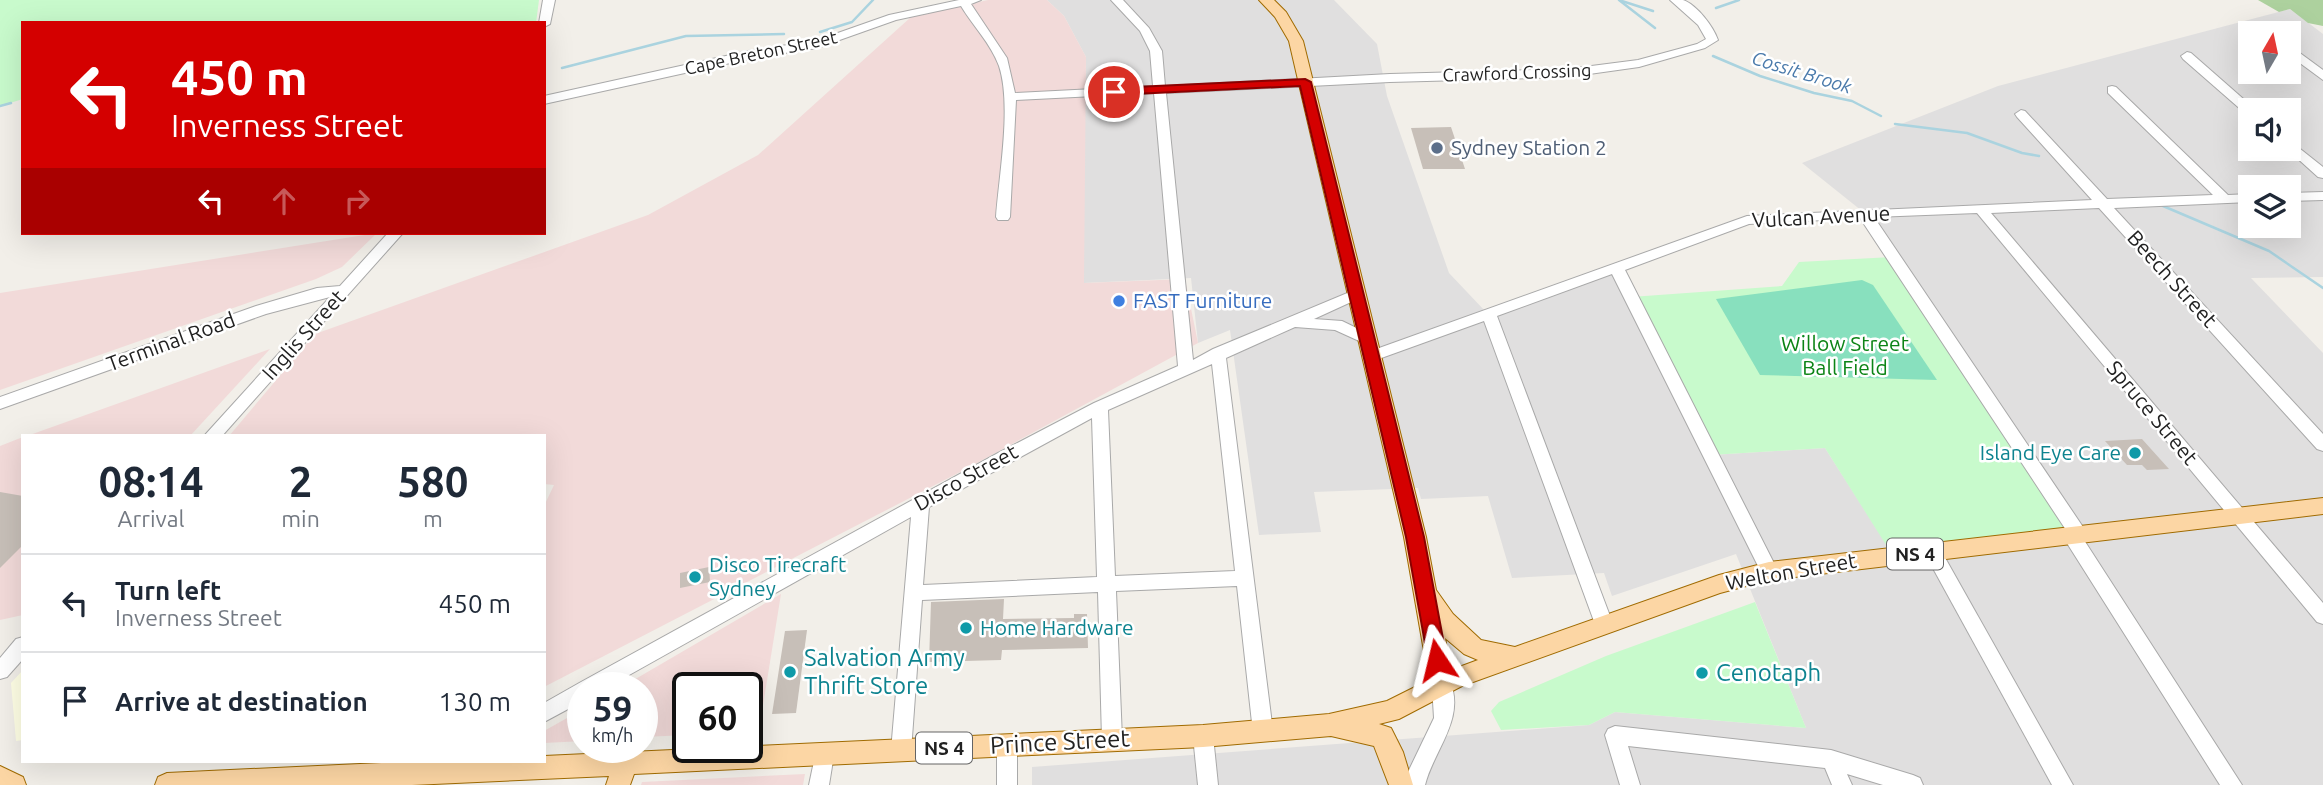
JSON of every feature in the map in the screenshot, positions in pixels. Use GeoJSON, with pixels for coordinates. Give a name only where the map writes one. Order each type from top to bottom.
{"type":"FeatureCollection","features":[{"type":"Feature","properties":{"kind":"main road"},"geometry":{"type":"LineString","coordinates":[[1266,0],[1290,27],[1296,41],[1371,348],[1424,585],[1442,685]]}},
{"type":"Feature","properties":{"kind":"main road","name":"Welton Street"},"geometry":{"type":"LineString","coordinates":[[1442,685],[1604,624],[1719,584],[1769,571],[2323,506]]}},
{"type":"Feature","properties":{"kind":"main road"},"geometry":{"type":"LineString","coordinates":[[1424,585],[1448,627],[1464,644],[1492,655],[1520,656]]}},
{"type":"Feature","properties":{"kind":"main road","name":"Prince Street"},"geometry":{"type":"LineString","coordinates":[[167,785],[458,767],[622,774],[824,754],[1263,732],[1329,725],[1391,710],[1442,685]]}},
{"type":"Feature","properties":{"kind":"main road"},"geometry":{"type":"LineString","coordinates":[[1329,725],[1382,736],[1391,752],[1401,785]]}},
{"type":"Feature","properties":{"kind":"main road"},"geometry":{"type":"LineString","coordinates":[[0,778],[14,785]]}},
{"type":"Feature","properties":{"kind":"street"},"geometry":{"type":"LineString","coordinates":[[545,21],[549,0]]}},
{"type":"Feature","properties":{"kind":"street"},"geometry":{"type":"LineString","coordinates":[[1118,0],[1154,43],[1186,367]]}},
{"type":"Feature","properties":{"kind":"street","name":"Crawford Crossing"},"geometry":{"type":"LineString","coordinates":[[1305,82],[1567,74],[1639,63],[1712,40],[1710,31],[1676,0]]}},
{"type":"Feature","properties":{"kind":"street"},"geometry":{"type":"LineString","coordinates":[[969,1],[1004,64],[1009,97],[1003,217]]}},
{"type":"Feature","properties":{"kind":"street","name":"Cape Breton Street"},"geometry":{"type":"LineString","coordinates":[[546,100],[753,54],[817,44],[893,17],[969,1]]}},
{"type":"Feature","properties":{"kind":"street"},"geometry":{"type":"LineString","coordinates":[[2187,56],[2238,101]]}},
{"type":"Feature","properties":{"kind":"street"},"geometry":{"type":"LineString","coordinates":[[2301,59],[2323,76]]}},
{"type":"Feature","properties":{"kind":"street"},"geometry":{"type":"LineString","coordinates":[[1009,97],[1305,82]]}},
{"type":"Feature","properties":{"kind":"street"},"geometry":{"type":"LineString","coordinates":[[2112,90],[2225,199]]}},
{"type":"Feature","properties":{"kind":"street","name":"Beech Street"},"geometry":{"type":"LineString","coordinates":[[2021,114],[2323,445]]}},
{"type":"Feature","properties":{"kind":"street"},"geometry":{"type":"LineString","coordinates":[[2301,155],[2323,174]]}},
{"type":"Feature","properties":{"kind":"street"},"geometry":{"type":"LineString","coordinates":[[2301,196],[2323,195]]}},
{"type":"Feature","properties":{"kind":"street","name":"Vulcan Avenue"},"geometry":{"type":"LineString","coordinates":[[1371,348],[1489,315],[1747,220],[2238,198]]}},
{"type":"Feature","properties":{"kind":"street","name":"Spruce Street"},"geometry":{"type":"LineString","coordinates":[[1981,209],[2323,616]]}},
{"type":"Feature","properties":{"kind":"street"},"geometry":{"type":"LineString","coordinates":[[1864,213],[2075,535],[2232,785]]}},
{"type":"Feature","properties":{"kind":"street","name":"Inglis Street"},"geometry":{"type":"LineString","coordinates":[[214,434],[394,235]]}},
{"type":"Feature","properties":{"kind":"street"},"geometry":{"type":"LineString","coordinates":[[1617,269],[1769,571]]}},
{"type":"Feature","properties":{"kind":"street","name":"Terminal Road"},"geometry":{"type":"LineString","coordinates":[[0,403],[261,310],[317,293],[345,290]]}},
{"type":"Feature","properties":{"kind":"street","name":"Disco Street"},"geometry":{"type":"LineString","coordinates":[[618,672],[1100,407],[1357,294]]}},
{"type":"Feature","properties":{"kind":"street"},"geometry":{"type":"LineString","coordinates":[[1489,315],[1604,624]]}},
{"type":"Feature","properties":{"kind":"street"},"geometry":{"type":"LineString","coordinates":[[1289,323],[1337,324],[1371,348]]}},
{"type":"Feature","properties":{"kind":"street"},"geometry":{"type":"LineString","coordinates":[[1218,353],[1263,732]]}},
{"type":"Feature","properties":{"kind":"street"},"geometry":{"type":"LineString","coordinates":[[1100,407],[1112,739]]}},
{"type":"Feature","properties":{"kind":"street"},"geometry":{"type":"LineString","coordinates":[[901,751],[921,503]]}},
{"type":"Feature","properties":{"kind":"street"},"geometry":{"type":"LineString","coordinates":[[1933,552],[2063,785]]}},
{"type":"Feature","properties":{"kind":"street"},"geometry":{"type":"LineString","coordinates":[[914,593],[1244,578]]}},
{"type":"Feature","properties":{"kind":"street"},"geometry":{"type":"LineString","coordinates":[[0,671],[21,647]]}},
{"type":"Feature","properties":{"kind":"street"},"geometry":{"type":"LineString","coordinates":[[1415,785],[1419,764],[1440,734],[1445,719],[1446,704],[1442,685]]}},
{"type":"Feature","properties":{"kind":"street"},"geometry":{"type":"LineString","coordinates":[[546,712],[567,700]]}},
{"type":"Feature","properties":{"kind":"street"},"geometry":{"type":"LineString","coordinates":[[1630,785],[1615,735],[1830,759],[1913,785]]}},
{"type":"Feature","properties":{"kind":"street"},"geometry":{"type":"LineString","coordinates":[[1203,736],[1208,785]]}},
{"type":"Feature","properties":{"kind":"street"},"geometry":{"type":"LineString","coordinates":[[1007,745],[1007,785]]}},
{"type":"Feature","properties":{"kind":"street"},"geometry":{"type":"LineString","coordinates":[[819,785],[824,754]]}},
{"type":"Feature","properties":{"kind":"street"},"geometry":{"type":"LineString","coordinates":[[1830,759],[1842,785]]}},
{"type":"Feature","properties":{"kind":"shaded area"},"geometry":{"type":"Polygon","coordinates":[[[988,0],[1047,0],[1064,16],[1086,57],[1084,283],[1185,279],[1198,343],[964,470],[573,672],[567,672],[567,675],[546,686],[546,502],[554,485],[546,484],[546,434],[231,434],[315,334],[648,215],[758,155],[911,17],[988,0]]]}},
{"type":"Feature","properties":{"kind":"shaded area"},"geometry":{"type":"Polygon","coordinates":[[[1047,0],[1334,0],[1377,44],[1387,96],[1449,273],[1485,311],[1614,265],[1711,455],[1825,448],[1894,556],[2069,537],[1862,211],[1802,163],[1998,86],[2238,23],[2238,84],[2301,84],[2301,21],[2244,21],[2290,9],[2323,34],[2323,277],[2251,278],[2323,353],[2323,785],[1032,785],[1032,767],[1589,725],[1615,712],[1806,728],[1736,554],[1612,596],[1604,573],[1512,578],[1488,496],[1421,499],[1418,488],[1314,492],[1321,532],[1259,535],[1230,330],[1198,343],[1191,278],[1084,283],[1082,228],[1086,57],[1064,16],[1047,0]]]}},
{"type":"Feature","properties":{"kind":"shaded area"},"geometry":{"type":"Polygon","coordinates":[[[375,235],[342,267],[316,279],[0,390],[0,293],[375,235]]]}},
{"type":"Feature","properties":{"kind":"shaded area"},"geometry":{"type":"Polygon","coordinates":[[[270,349],[192,434],[33,434],[270,349]]]}},
{"type":"Feature","properties":{"kind":"shaded area"},"geometry":{"type":"Polygon","coordinates":[[[21,438],[21,615],[0,620],[0,446],[21,438]]]}},
{"type":"Feature","properties":{"kind":"shaded area"},"geometry":{"type":"Polygon","coordinates":[[[781,594],[763,705],[763,672],[672,672],[672,736],[658,736],[658,672],[647,672],[781,594]]]}},
{"type":"Feature","properties":{"kind":"shaded area"},"geometry":{"type":"Polygon","coordinates":[[[21,672],[21,740],[16,741],[11,683],[21,672]]]}},
{"type":"Feature","properties":{"kind":"shaded area"},"geometry":{"type":"Polygon","coordinates":[[[567,718],[567,742],[546,743],[546,730],[567,718]]]}},
{"type":"Feature","properties":{"kind":"shaded area"},"geometry":{"type":"Polygon","coordinates":[[[805,774],[803,785],[641,785],[642,782],[805,774]]]}},
{"type":"Feature","properties":{"kind":"green space"},"geometry":{"type":"Polygon","coordinates":[[[0,0],[539,0],[536,21],[21,21],[21,100],[0,106],[0,0]]]}},
{"type":"Feature","properties":{"kind":"green space"},"geometry":{"type":"Polygon","coordinates":[[[2258,0],[2323,0],[2323,26],[2308,23],[2290,9],[2279,12],[2258,0]]]}},
{"type":"Feature","properties":{"kind":"green space","name":"Willow Street Ball Field"},"geometry":{"type":"Polygon","coordinates":[[[1892,257],[2070,537],[1893,556],[1825,448],[1711,455],[1631,297],[1782,286],[1799,262],[1892,257]]]}},
{"type":"Feature","properties":{"kind":"green space"},"geometry":{"type":"Polygon","coordinates":[[[1862,280],[1873,285],[1937,380],[1760,375],[1716,299],[1862,280]]]}},
{"type":"Feature","properties":{"kind":"green space"},"geometry":{"type":"Polygon","coordinates":[[[1755,602],[1806,728],[1615,712],[1589,725],[1501,730],[1491,711],[1499,702],[1606,656],[1755,602]]]}},
{"type":"Feature","properties":{"kind":"building","name":"Sydney Station 2"},"geometry":{"type":"Polygon","coordinates":[[[1451,127],[1465,169],[1423,169],[1411,128],[1451,127]]]}},
{"type":"Feature","properties":{"kind":"building","name":"Island Eye Care"},"geometry":{"type":"Polygon","coordinates":[[[2142,439],[2169,469],[2147,470],[2142,465],[2127,465],[2105,441],[2142,439]]]}},
{"type":"Feature","properties":{"kind":"building"},"geometry":{"type":"Polygon","coordinates":[[[0,492],[21,496],[21,547],[0,568],[0,492]]]}},
{"type":"Feature","properties":{"kind":"building","name":"Disco Tirecraft Sydney"},"geometry":{"type":"Polygon","coordinates":[[[709,567],[710,582],[680,588],[680,573],[709,567]]]}},
{"type":"Feature","properties":{"kind":"building","name":"Home Hardware"},"geometry":{"type":"Polygon","coordinates":[[[1004,599],[1003,619],[1074,618],[1074,614],[1087,614],[1088,648],[1002,650],[1001,660],[929,662],[931,602],[1004,599]]]}},
{"type":"Feature","properties":{"kind":"building","name":"Salvation Army Thrift Store"},"geometry":{"type":"Polygon","coordinates":[[[807,630],[796,713],[772,714],[785,631],[807,630]]]}},
{"type":"Feature","properties":{"kind":"waterway"},"geometry":{"type":"LineString","coordinates":[[820,32],[852,22],[873,0]]}},
{"type":"Feature","properties":{"kind":"waterway","name":"Cossit Brook"},"geometry":{"type":"LineString","coordinates":[[1619,0],[1655,28]]}},
{"type":"Feature","properties":{"kind":"waterway"},"geometry":{"type":"LineString","coordinates":[[1716,8],[1739,0]]}},
{"type":"Feature","properties":{"kind":"waterway"},"geometry":{"type":"LineString","coordinates":[[1622,1],[1653,11]]}},
{"type":"Feature","properties":{"kind":"waterway"},"geometry":{"type":"LineString","coordinates":[[562,68],[686,36],[784,34]]}},
{"type":"Feature","properties":{"kind":"waterway","name":"Cossit Brook"},"geometry":{"type":"LineString","coordinates":[[1713,56],[1760,76],[1814,93],[1852,101],[1881,116]]}},
{"type":"Feature","properties":{"kind":"waterway"},"geometry":{"type":"LineString","coordinates":[[0,106],[11,103]]}},
{"type":"Feature","properties":{"kind":"waterway","name":"Cossit Brook"},"geometry":{"type":"LineString","coordinates":[[1895,124],[1967,133],[2022,153],[2039,156]]}},
{"type":"Feature","properties":{"kind":"waterway","name":"Cossit Brook"},"geometry":{"type":"LineString","coordinates":[[2163,206],[2269,251],[2323,288]]}},
{"type":"Feature","properties":{"kind":"place","name":"Sydney Station 2"},"geometry":{"type":"Point","coordinates":[1437,148]}},
{"type":"Feature","properties":{"kind":"place","name":"FAST Furniture"},"geometry":{"type":"Point","coordinates":[1119,301]}},
{"type":"Feature","properties":{"kind":"place","name":"Island Eye Care"},"geometry":{"type":"Point","coordinates":[2135,453]}},
{"type":"Feature","properties":{"kind":"place","name":"Disco Tirecraft Sydney"},"geometry":{"type":"Point","coordinates":[695,577]}},
{"type":"Feature","properties":{"kind":"place","name":"Home Hardware"},"geometry":{"type":"Point","coordinates":[966,628]}},
{"type":"Feature","properties":{"kind":"place","name":"Salvation Army Thrift Store"},"geometry":{"type":"Point","coordinates":[790,672]}},
{"type":"Feature","properties":{"kind":"place","name":"Cenotaph"},"geometry":{"type":"Point","coordinates":[1702,673]}},
{"type":"Feature","properties":{"kind":"route"},"geometry":{"type":"LineString","coordinates":[[1114,92],[1305,82],[1415,537],[1437,660]]}}]}
